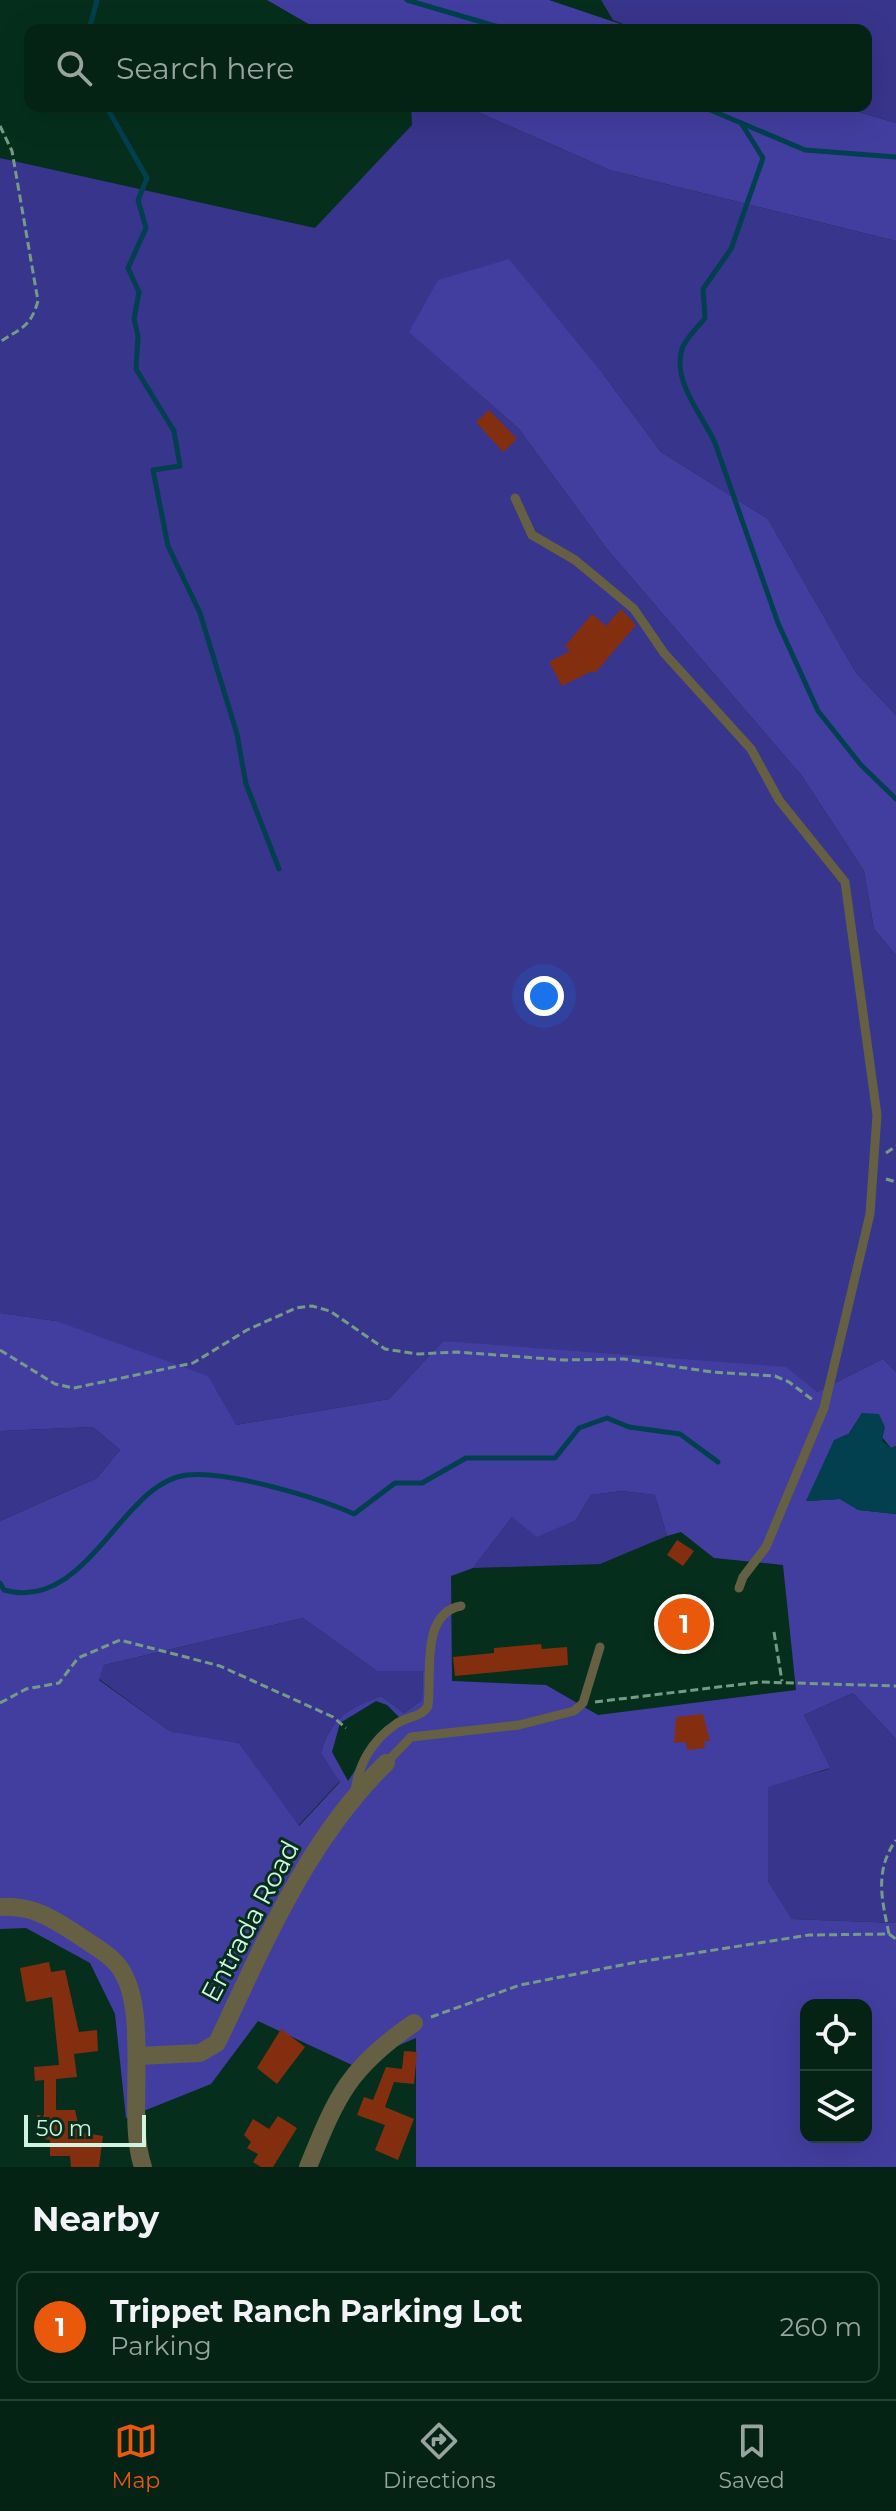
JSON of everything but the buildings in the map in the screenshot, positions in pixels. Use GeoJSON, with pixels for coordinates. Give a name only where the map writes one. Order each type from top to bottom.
{"type":"FeatureCollection","features":[{"type":"Feature","properties":{"kind":"street","name":"Entrada Road"},"geometry":{"type":"LineString","coordinates":[[138,2056],[200,2053],[217,2043],[306,1863],[355,1793],[386,1763]]}},
{"type":"Feature","properties":{"kind":"street"},"geometry":{"type":"LineString","coordinates":[[0,1907],[44,1912],[114,1960],[129,1984],[138,2056],[135,2129],[143,2167]]}},
{"type":"Feature","properties":{"kind":"street"},"geometry":{"type":"LineString","coordinates":[[308,2167],[338,2094],[377,2050],[414,2023]]}},
{"type":"Feature","properties":{"kind":"lane"},"geometry":{"type":"LineString","coordinates":[[515,498],[532,535],[575,560],[634,609],[664,653],[751,749],[779,800],[845,882],[877,1115],[870,1214],[824,1408],[766,1547],[743,1577],[739,1588]]}},
{"type":"Feature","properties":{"kind":"lane"},"geometry":{"type":"LineString","coordinates":[[355,1793],[357,1774],[366,1754],[397,1723],[424,1713],[428,1706],[430,1649],[438,1619],[451,1608],[461,1606]]}},
{"type":"Feature","properties":{"kind":"lane"},"geometry":{"type":"LineString","coordinates":[[386,1763],[411,1737],[542,1721],[574,1711],[583,1703],[597,1667],[600,1647]]}},
{"type":"Feature","properties":{"kind":"path"},"geometry":{"type":"LineString","coordinates":[[0,126],[12,151],[38,301],[33,317],[20,332],[0,342]]}},
{"type":"Feature","properties":{"kind":"path"},"geometry":{"type":"LineString","coordinates":[[0,1350],[55,1384],[74,1388],[193,1363],[247,1330],[296,1308],[312,1306],[330,1311],[385,1349],[418,1354],[624,1359],[712,1372],[775,1376],[789,1382],[824,1408]]}},
{"type":"Feature","properties":{"kind":"path"},"geometry":{"type":"LineString","coordinates":[[774,1632],[782,1681]]}},
{"type":"Feature","properties":{"kind":"path"},"geometry":{"type":"LineString","coordinates":[[0,1703],[26,1689],[59,1683],[78,1658],[120,1640],[220,1666],[333,1717],[346,1728]]}},
{"type":"Feature","properties":{"kind":"path"},"geometry":{"type":"LineString","coordinates":[[583,1703],[782,1681],[896,1686]]}},
{"type":"Feature","properties":{"kind":"path"},"geometry":{"type":"LineString","coordinates":[[889,1934],[880,1888],[881,1869],[896,1840]]}},
{"type":"Feature","properties":{"kind":"path"},"geometry":{"type":"LineString","coordinates":[[414,2023],[520,1985],[632,1963],[809,1935],[889,1934],[896,1939]]}},
{"type":"Feature","properties":{"kind":"shaded area"},"geometry":{"type":"Polygon","coordinates":[[[267,0],[549,0],[620,24],[309,24],[267,0]]]}},
{"type":"Feature","properties":{"kind":"shaded area"},"geometry":{"type":"Polygon","coordinates":[[[601,0],[896,0],[896,123],[858,112],[872,112],[872,24],[623,24],[613,20],[601,0]]]}},
{"type":"Feature","properties":{"kind":"shaded area"},"geometry":{"type":"Polygon","coordinates":[[[411,112],[478,112],[610,170],[896,241],[896,715],[856,673],[768,519],[661,452],[603,374],[410,332],[519,429],[607,549],[802,776],[864,871],[874,929],[896,955],[896,1372],[883,1359],[817,1392],[443,1341],[389,1399],[236,1425],[56,1321],[0,1313],[0,158],[315,228],[412,125],[411,112]]]}},
{"type":"Feature","properties":{"kind":"shaded area"},"geometry":{"type":"Polygon","coordinates":[[[478,112],[858,112],[896,123],[896,241],[610,170],[478,112]]]}},
{"type":"Feature","properties":{"kind":"shaded area"},"geometry":{"type":"Polygon","coordinates":[[[509,259],[603,374],[661,452],[768,519],[856,673],[896,715],[896,955],[874,929],[864,871],[802,776],[607,549],[519,429],[409,332],[438,280],[509,259]]]}},
{"type":"Feature","properties":{"kind":"shaded area"},"geometry":{"type":"Polygon","coordinates":[[[0,1313],[56,1321],[208,1376],[236,1425],[389,1399],[443,1341],[786,1367],[817,1392],[883,1359],[896,1372],[896,1446],[891,1448],[862,1413],[806,1501],[840,1499],[859,1510],[896,1514],[896,1739],[853,1693],[804,1715],[830,1768],[768,1787],[768,1881],[792,1919],[896,1923],[896,2167],[416,2167],[416,2038],[352,2065],[258,2021],[211,2084],[126,2118],[115,2014],[90,1963],[26,1928],[0,1929],[0,1521],[97,1478],[120,1450],[93,1427],[0,1431],[0,1313]],[[621,1491],[591,1495],[576,1520],[537,1537],[512,1517],[473,1568],[451,1576],[452,1681],[546,1685],[598,1715],[796,1690],[783,1565],[714,1558],[681,1532],[667,1536],[655,1495],[621,1491]],[[303,1618],[104,1665],[99,1680],[171,1732],[239,1743],[299,1826],[340,1782],[321,1753],[336,1722],[350,1710],[381,1696],[404,1713],[422,1700],[423,1671],[377,1671],[303,1618]],[[376,1701],[340,1723],[332,1752],[348,1781],[366,1754],[403,1721],[387,1705],[376,1701]]]}},
{"type":"Feature","properties":{"kind":"shaded area"},"geometry":{"type":"Polygon","coordinates":[[[93,1427],[120,1450],[97,1478],[0,1521],[0,1431],[93,1427]]]}},
{"type":"Feature","properties":{"kind":"shaded area"},"geometry":{"type":"Polygon","coordinates":[[[621,1491],[655,1495],[667,1536],[600,1564],[473,1568],[512,1517],[576,1520],[591,1495],[621,1491]]]}},
{"type":"Feature","properties":{"kind":"shaded area"},"geometry":{"type":"Polygon","coordinates":[[[303,1618],[377,1671],[423,1670],[422,1700],[404,1713],[381,1696],[350,1711],[336,1723],[321,1753],[340,1781],[298,1826],[239,1743],[172,1733],[99,1679],[104,1665],[303,1618]]]}},
{"type":"Feature","properties":{"kind":"shaded area"},"geometry":{"type":"Polygon","coordinates":[[[853,1693],[896,1739],[896,1923],[792,1919],[768,1881],[768,1786],[829,1769],[804,1715],[853,1693]]]}},
{"type":"Feature","properties":{"kind":"water"},"geometry":{"type":"Polygon","coordinates":[[[862,1413],[879,1414],[885,1427],[882,1441],[891,1448],[896,1446],[896,1514],[858,1510],[840,1499],[806,1501],[834,1440],[850,1433],[862,1413]]]}},
{"type":"Feature","properties":{"kind":"waterway"},"geometry":{"type":"LineString","coordinates":[[91,24],[97,0]]}},
{"type":"Feature","properties":{"kind":"waterway"},"geometry":{"type":"LineString","coordinates":[[407,0],[489,24]]}},
{"type":"Feature","properties":{"kind":"waterway"},"geometry":{"type":"LineString","coordinates":[[109,112],[147,178],[138,200],[146,228],[128,268],[139,292],[134,319],[138,336],[136,369],[174,431],[180,466],[153,470],[168,546],[200,613],[237,734],[246,784],[279,869]]}},
{"type":"Feature","properties":{"kind":"waterway"},"geometry":{"type":"LineString","coordinates":[[715,112],[805,150],[896,157]]}},
{"type":"Feature","properties":{"kind":"waterway"},"geometry":{"type":"LineString","coordinates":[[741,123],[763,158],[731,249],[703,289],[705,318],[682,349],[681,374],[690,398],[715,443],[778,623],[818,711],[861,765],[896,799]]}},
{"type":"Feature","properties":{"kind":"waterway"},"geometry":{"type":"LineString","coordinates":[[0,1583],[4,1590],[33,1592],[59,1583],[81,1566],[142,1499],[164,1483],[187,1475],[248,1481],[318,1500],[354,1514],[395,1483],[422,1483],[466,1458],[555,1458],[579,1428],[607,1418],[629,1427],[680,1434],[718,1462]]}},
{"type":"Feature","properties":{"kind":"place","name":"Trippet Ranch Parking Lot"},"geometry":{"type":"Point","coordinates":[684,1624]}}]}
